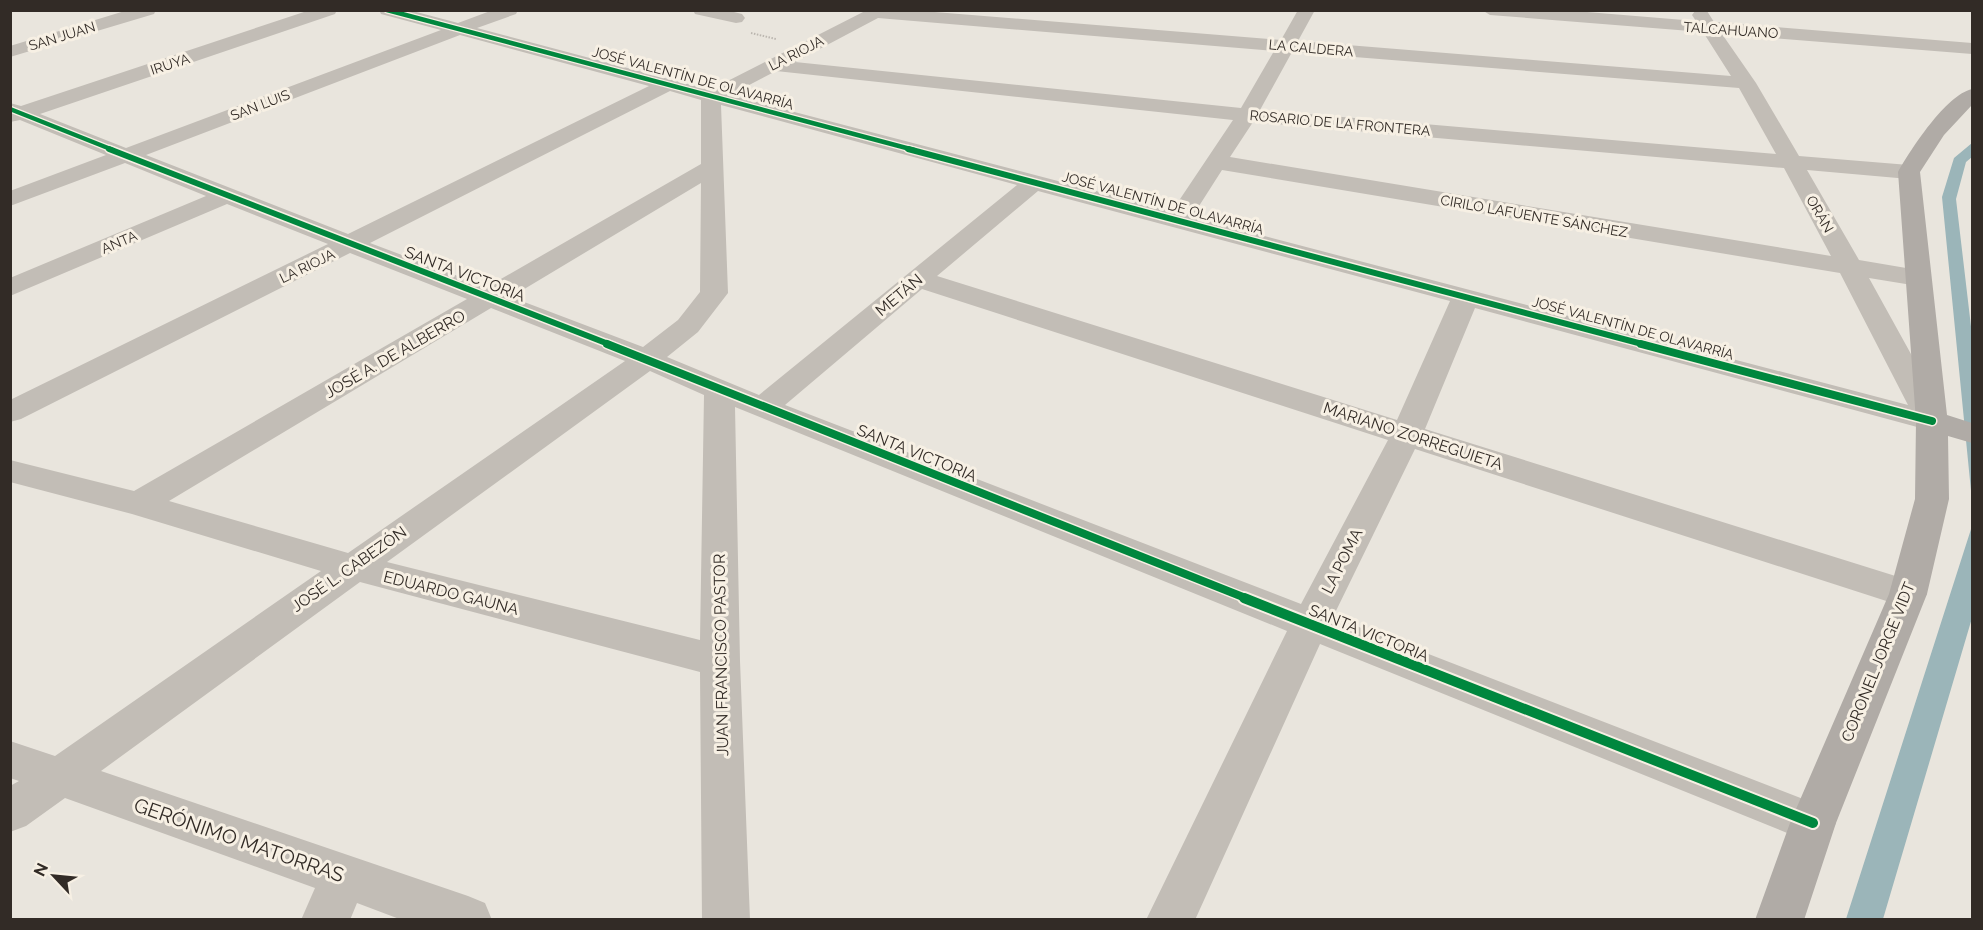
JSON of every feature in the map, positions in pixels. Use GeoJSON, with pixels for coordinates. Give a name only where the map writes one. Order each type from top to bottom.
{"type":"FeatureCollection","features":[{"type":"Feature","properties":{"kind":"main road"},"geometry":{"type":"LineString","coordinates":[[1909,172],[1946,117],[1972,95]]}},
{"type":"Feature","properties":{"kind":"main road","name":"CORONEL JORGE VIDT"},"geometry":{"type":"LineString","coordinates":[[1779,920],[1813,823],[1908,594],[1932,499],[1954,427],[1918,278],[1909,172]]}},
{"type":"Feature","properties":{"kind":"street","name":"SAN JUAN"},"geometry":{"type":"LineString","coordinates":[[10,51],[148,10]]}},
{"type":"Feature","properties":{"kind":"street","name":"IRUYA"},"geometry":{"type":"LineString","coordinates":[[14,113],[329,10]]}},
{"type":"Feature","properties":{"kind":"street","name":"JOSÉ VALENTÍN DE OLAVARRÍA"},"geometry":{"type":"LineString","coordinates":[[387,10],[1954,427]]}},
{"type":"Feature","properties":{"kind":"street","name":"SAN LUIS"},"geometry":{"type":"LineString","coordinates":[[10,199],[510,10]]}},
{"type":"Feature","properties":{"kind":"street"},"geometry":{"type":"LineString","coordinates":[[701,10],[736,18]]}},
{"type":"Feature","properties":{"kind":"street"},"geometry":{"type":"LineString","coordinates":[[1178,220],[1247,115],[1307,10]]}},
{"type":"Feature","properties":{"kind":"street","name":"TALCAHUANO"},"geometry":{"type":"LineString","coordinates":[[1490,10],[1704,19],[1972,48]]}},
{"type":"Feature","properties":{"kind":"street","name":"LA CALDERA"},"geometry":{"type":"LineString","coordinates":[[878,12],[1746,83]]}},
{"type":"Feature","properties":{"kind":"street","name":"LA RIOJA"},"geometry":{"type":"LineString","coordinates":[[711,97],[878,12]]}},
{"type":"Feature","properties":{"kind":"street"},"geometry":{"type":"LineString","coordinates":[[78,13],[111,21]]}},
{"type":"Feature","properties":{"kind":"street","name":"ORÁN"},"geometry":{"type":"LineString","coordinates":[[1704,19],[1746,83],[1851,269],[1954,427]]}},
{"type":"Feature","properties":{"kind":"street","name":"ROSARIO DE LA FRONTERA"},"geometry":{"type":"LineString","coordinates":[[772,65],[1247,115],[1909,172]]}},
{"type":"Feature","properties":{"kind":"street","name":"LA RIOJA"},"geometry":{"type":"LineString","coordinates":[[10,412],[667,85]]}},
{"type":"Feature","properties":{"kind":"street"},"geometry":{"type":"LineString","coordinates":[[711,97],[713,166]]}},
{"type":"Feature","properties":{"kind":"street","name":"SANTA VICTORIA"},"geometry":{"type":"LineString","coordinates":[[14,113],[647,359],[720,390],[1813,823]]}},
{"type":"Feature","properties":{"kind":"street","name":"CIRILO LAFUENTE SÁNCHEZ"},"geometry":{"type":"LineString","coordinates":[[1217,162],[1851,269],[1918,278]]}},
{"type":"Feature","properties":{"kind":"street","name":"JOSÉ A. DE ALBERRO"},"geometry":{"type":"LineString","coordinates":[[138,504],[492,298],[713,166]]}},
{"type":"Feature","properties":{"kind":"street","name":"JOSÉ L. CABEZÓN"},"geometry":{"type":"LineString","coordinates":[[10,812],[647,359],[688,326],[714,293],[713,166]]}},
{"type":"Feature","properties":{"kind":"street","name":"METÁN"},"geometry":{"type":"LineString","coordinates":[[764,407],[1033,183]]}},
{"type":"Feature","properties":{"kind":"street","name":"ANTA"},"geometry":{"type":"LineString","coordinates":[[10,288],[226,196]]}},
{"type":"Feature","properties":{"kind":"street","name":"MARIANO ZORREGUIETA"},"geometry":{"type":"LineString","coordinates":[[918,279],[1908,594]]}},
{"type":"Feature","properties":{"kind":"street","name":"LA POMA"},"geometry":{"type":"LineString","coordinates":[[1170,920],[1310,624],[1407,433],[1465,298]]}},
{"type":"Feature","properties":{"kind":"street","name":"JUAN FRANCISCO PASTOR"},"geometry":{"type":"LineString","coordinates":[[720,390],[720,661],[726,920]]}},
{"type":"Feature","properties":{"kind":"street","name":"EDUARDO GAUNA"},"geometry":{"type":"LineString","coordinates":[[10,471],[138,504],[352,567],[720,661]]}},
{"type":"Feature","properties":{"kind":"street","name":"GERÓNIMO MATORRAS"},"geometry":{"type":"LineString","coordinates":[[10,759],[468,920]]}},
{"type":"Feature","properties":{"kind":"street"},"geometry":{"type":"LineString","coordinates":[[325,920],[344,878]]}},
{"type":"Feature","properties":{"kind":"path"},"geometry":{"type":"LineString","coordinates":[[736,18],[741,20],[737,21],[756,25],[744,32],[809,47]]}},
{"type":"Feature","properties":{"kind":"water"},"geometry":{"type":"Polygon","coordinates":[[[1972,143],[1972,157],[1966,162],[1956,199],[1972,335],[1972,501],[1942,197],[1954,158],[1972,143]]]}},
{"type":"Feature","properties":{"kind":"water"},"geometry":{"type":"Polygon","coordinates":[[[1972,526],[1972,618],[1883,919],[1846,919],[1972,526]]]}},
{"type":"Feature","properties":{"kind":"cycle path"},"geometry":{"type":"LineString","coordinates":[[387,10],[1932,421]]}},
{"type":"Feature","properties":{"kind":"cycle path"},"geometry":{"type":"LineString","coordinates":[[10,109],[647,359],[719,390],[1813,823]]}}]}
